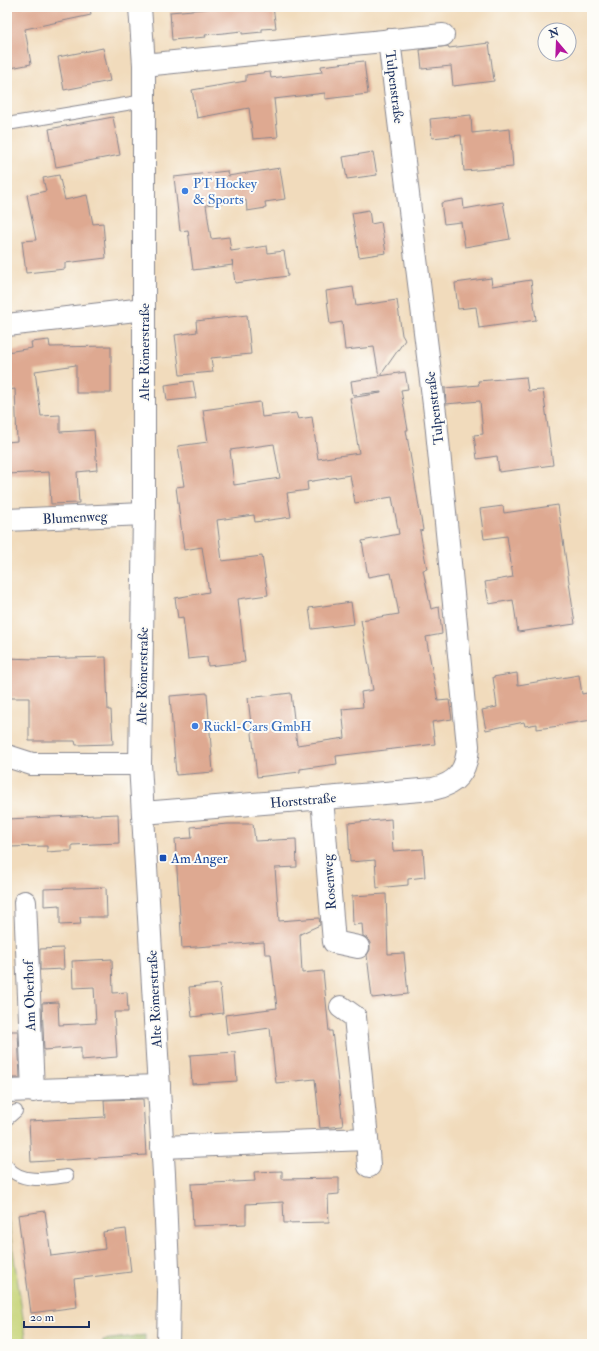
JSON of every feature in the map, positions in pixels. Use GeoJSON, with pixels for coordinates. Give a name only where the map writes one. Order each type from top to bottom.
{"type":"FeatureCollection","features":[{"type":"Feature","properties":{"kind":"street","name":"Alte Römerstraße"},"geometry":{"type":"LineString","coordinates":[[140,7],[144,65],[144,514],[140,764],[162,1147],[169,1292],[168,1344]]}},
{"type":"Feature","properties":{"kind":"street","name":"Tulpenstraße"},"geometry":{"type":"LineString","coordinates":[[144,65],[443,35]]}},
{"type":"Feature","properties":{"kind":"street","name":"Tulpenstraße"},"geometry":{"type":"LineString","coordinates":[[389,40],[436,421],[468,746],[468,756],[465,767],[460,775]]}},
{"type":"Feature","properties":{"kind":"street"},"geometry":{"type":"LineString","coordinates":[[7,325],[144,309]]}},
{"type":"Feature","properties":{"kind":"street","name":"Blumenweg"},"geometry":{"type":"LineString","coordinates":[[7,520],[144,514]]}},
{"type":"Feature","properties":{"kind":"street"},"geometry":{"type":"LineString","coordinates":[[7,756],[32,764]]}},
{"type":"Feature","properties":{"kind":"street"},"geometry":{"type":"LineString","coordinates":[[7,769],[32,764],[140,764]]}},
{"type":"Feature","properties":{"kind":"street","name":"Horststraße"},"geometry":{"type":"LineString","coordinates":[[143,813],[433,789],[443,787],[460,775]]}},
{"type":"Feature","properties":{"kind":"street","name":"Rosenweg"},"geometry":{"type":"LineString","coordinates":[[322,798],[334,942],[358,947]]}},
{"type":"Feature","properties":{"kind":"street","name":"Am Oberhof"},"geometry":{"type":"LineString","coordinates":[[25,902],[33,1090]]}},
{"type":"Feature","properties":{"kind":"street"},"geometry":{"type":"LineString","coordinates":[[341,1007],[355,1017],[369,1166]]}},
{"type":"Feature","properties":{"kind":"street"},"geometry":{"type":"LineString","coordinates":[[7,1091],[159,1086]]}},
{"type":"Feature","properties":{"kind":"street"},"geometry":{"type":"LineString","coordinates":[[162,1147],[367,1138]]}},
{"type":"Feature","properties":{"kind":"lane"},"geometry":{"type":"LineString","coordinates":[[7,124],[144,101]]}},
{"type":"Feature","properties":{"kind":"lane"},"geometry":{"type":"LineString","coordinates":[[7,1166],[10,1170],[21,1176],[33,1179],[67,1176]]}},
{"type":"Feature","properties":{"kind":"green space"},"geometry":{"type":"Polygon","coordinates":[[[7,1211],[27,1344],[7,1344],[7,1211]]]}},
{"type":"Feature","properties":{"kind":"green space"},"geometry":{"type":"Polygon","coordinates":[[[145,1335],[145,1344],[103,1344],[103,1340],[145,1335]]]}},
{"type":"Feature","properties":{"kind":"building"},"geometry":{"type":"Polygon","coordinates":[[[7,7],[90,7],[91,15],[25,29],[31,64],[11,68],[7,44],[7,7]]]}},
{"type":"Feature","properties":{"kind":"building"},"geometry":{"type":"Polygon","coordinates":[[[215,7],[273,7],[276,28],[262,29],[262,32],[242,34],[242,31],[205,35],[206,37],[172,40],[170,12],[215,7]]]}},
{"type":"Feature","properties":{"kind":"building"},"geometry":{"type":"Polygon","coordinates":[[[489,43],[494,81],[453,86],[451,66],[422,69],[420,50],[489,43]]]}},
{"type":"Feature","properties":{"kind":"building"},"geometry":{"type":"Polygon","coordinates":[[[103,48],[110,81],[64,90],[58,57],[103,48]]]}},
{"type":"Feature","properties":{"kind":"building"},"geometry":{"type":"Polygon","coordinates":[[[364,61],[368,94],[325,99],[325,93],[274,99],[278,137],[253,139],[249,108],[197,118],[192,90],[246,81],[246,75],[270,72],[271,78],[322,72],[321,66],[364,61]]]}},
{"type":"Feature","properties":{"kind":"building"},"geometry":{"type":"Polygon","coordinates":[[[471,115],[472,133],[510,129],[513,167],[464,171],[461,135],[432,138],[430,119],[471,115]]]}},
{"type":"Feature","properties":{"kind":"building"},"geometry":{"type":"Polygon","coordinates":[[[113,117],[120,155],[56,167],[49,129],[113,117]]]}},
{"type":"Feature","properties":{"kind":"building"},"geometry":{"type":"Polygon","coordinates":[[[373,152],[377,175],[347,179],[343,157],[373,152]]]}},
{"type":"Feature","properties":{"kind":"building"},"geometry":{"type":"Polygon","coordinates":[[[280,168],[285,199],[265,202],[266,208],[247,211],[246,200],[206,205],[211,239],[229,237],[231,251],[267,246],[268,253],[284,251],[288,276],[235,283],[233,265],[193,270],[188,230],[180,231],[174,177],[227,171],[228,176],[280,168]]]}},
{"type":"Feature","properties":{"kind":"building"},"geometry":{"type":"Polygon","coordinates":[[[59,175],[65,200],[87,195],[93,224],[103,223],[106,258],[65,263],[65,269],[26,273],[22,241],[36,240],[27,195],[46,191],[43,178],[59,175]]]}},
{"type":"Feature","properties":{"kind":"building"},"geometry":{"type":"Polygon","coordinates":[[[463,199],[464,209],[503,202],[510,239],[465,247],[461,222],[444,224],[441,203],[463,199]]]}},
{"type":"Feature","properties":{"kind":"building"},"geometry":{"type":"Polygon","coordinates":[[[369,210],[371,224],[381,222],[386,253],[359,257],[352,213],[369,210]]]}},
{"type":"Feature","properties":{"kind":"building"},"geometry":{"type":"Polygon","coordinates":[[[491,278],[492,286],[531,280],[536,320],[479,328],[476,307],[458,309],[455,283],[491,278]]]}},
{"type":"Feature","properties":{"kind":"building"},"geometry":{"type":"Polygon","coordinates":[[[353,287],[356,306],[397,300],[402,335],[405,340],[380,376],[405,372],[408,389],[401,390],[408,430],[406,430],[423,530],[420,531],[427,569],[423,570],[431,609],[439,607],[442,634],[426,637],[438,701],[449,700],[452,719],[432,722],[435,744],[336,756],[337,764],[300,769],[300,772],[257,777],[248,698],[291,693],[297,745],[345,738],[342,709],[363,707],[361,692],[373,690],[361,620],[399,614],[391,573],[368,577],[362,541],[399,534],[392,497],[355,503],[350,475],[307,482],[308,490],[287,493],[291,517],[255,522],[254,515],[217,520],[222,561],[262,556],[268,595],[238,599],[245,662],[208,666],[207,657],[188,659],[183,617],[178,618],[175,598],[209,592],[202,547],[184,550],[176,487],[184,486],[178,446],[208,442],[203,410],[260,402],[262,417],[296,413],[298,419],[312,417],[318,459],[359,453],[350,398],[381,392],[353,395],[351,381],[379,377],[374,347],[345,350],[342,322],[330,324],[326,291],[353,287]],[[274,444],[230,450],[234,485],[280,478],[274,444]]]}},
{"type":"Feature","properties":{"kind":"building"},"geometry":{"type":"Polygon","coordinates":[[[247,315],[251,354],[211,358],[213,372],[180,375],[175,335],[197,332],[196,321],[247,315]]]}},
{"type":"Feature","properties":{"kind":"building"},"geometry":{"type":"Polygon","coordinates":[[[49,340],[50,347],[111,346],[111,393],[76,393],[76,365],[35,371],[41,416],[60,415],[60,432],[94,430],[97,470],[77,472],[79,503],[51,504],[49,472],[7,474],[7,442],[17,441],[15,389],[7,390],[7,352],[32,348],[31,342],[49,340]]]}},
{"type":"Feature","properties":{"kind":"building"},"geometry":{"type":"Polygon","coordinates":[[[526,377],[528,391],[543,390],[553,465],[499,472],[497,456],[477,459],[474,435],[483,434],[480,401],[446,404],[445,388],[479,385],[478,381],[526,377]]]}},
{"type":"Feature","properties":{"kind":"building"},"geometry":{"type":"Polygon","coordinates":[[[193,381],[196,398],[167,401],[165,385],[193,381]]]}},
{"type":"Feature","properties":{"kind":"building"},"geometry":{"type":"Polygon","coordinates":[[[558,505],[575,624],[518,632],[513,600],[489,604],[485,582],[513,577],[507,536],[484,539],[480,509],[503,506],[504,513],[558,505]]]}},
{"type":"Feature","properties":{"kind":"building"},"geometry":{"type":"Polygon","coordinates":[[[351,602],[354,624],[312,629],[309,608],[351,602]]]}},
{"type":"Feature","properties":{"kind":"building"},"geometry":{"type":"Polygon","coordinates":[[[106,657],[108,710],[111,710],[113,744],[76,745],[75,741],[29,741],[29,698],[7,698],[7,658],[35,659],[106,657]]]}},
{"type":"Feature","properties":{"kind":"building"},"geometry":{"type":"Polygon","coordinates":[[[517,673],[518,685],[579,675],[582,694],[592,692],[592,720],[537,729],[537,724],[525,726],[524,722],[486,730],[482,710],[497,707],[493,677],[517,673]]]}},
{"type":"Feature","properties":{"kind":"building"},"geometry":{"type":"Polygon","coordinates":[[[207,693],[213,772],[176,775],[170,696],[207,693]]]}},
{"type":"Feature","properties":{"kind":"building"},"geometry":{"type":"Polygon","coordinates":[[[118,814],[119,843],[72,845],[72,851],[47,852],[47,846],[8,847],[7,819],[118,814]]]}},
{"type":"Feature","properties":{"kind":"building"},"geometry":{"type":"Polygon","coordinates":[[[391,819],[393,851],[423,849],[425,877],[408,879],[408,885],[377,888],[375,860],[350,862],[348,823],[391,819]]]}},
{"type":"Feature","properties":{"kind":"building"},"geometry":{"type":"Polygon","coordinates":[[[228,824],[253,824],[255,841],[296,839],[297,867],[275,868],[279,921],[319,918],[320,925],[300,934],[302,973],[323,971],[329,1031],[332,1031],[343,1126],[320,1128],[315,1079],[276,1083],[270,1028],[227,1034],[225,1015],[277,1008],[271,954],[265,954],[264,942],[182,948],[175,839],[192,838],[191,827],[228,824]]]}},
{"type":"Feature","properties":{"kind":"building"},"geometry":{"type":"Polygon","coordinates":[[[106,887],[107,917],[80,917],[81,924],[60,925],[60,905],[44,906],[44,889],[106,887]]]}},
{"type":"Feature","properties":{"kind":"building"},"geometry":{"type":"Polygon","coordinates":[[[386,894],[388,954],[404,953],[408,994],[372,998],[367,955],[370,950],[370,943],[367,938],[363,936],[362,924],[353,925],[352,896],[386,894]]]}},
{"type":"Feature","properties":{"kind":"building"},"geometry":{"type":"Polygon","coordinates":[[[63,948],[64,969],[40,970],[40,949],[63,948]]]}},
{"type":"Feature","properties":{"kind":"building"},"geometry":{"type":"Polygon","coordinates":[[[112,959],[113,993],[127,992],[128,1012],[114,1012],[117,1057],[81,1060],[81,1047],[44,1050],[42,1003],[58,1002],[59,1025],[96,1023],[94,987],[73,988],[72,961],[112,959]]]}},
{"type":"Feature","properties":{"kind":"building"},"geometry":{"type":"Polygon","coordinates":[[[220,984],[223,1013],[192,1017],[189,987],[220,984]]]}},
{"type":"Feature","properties":{"kind":"building"},"geometry":{"type":"Polygon","coordinates":[[[7,1031],[18,1031],[20,1078],[7,1078],[7,1031]]]}},
{"type":"Feature","properties":{"kind":"building"},"geometry":{"type":"Polygon","coordinates":[[[235,1052],[237,1081],[192,1084],[190,1055],[235,1052]]]}},
{"type":"Feature","properties":{"kind":"building"},"geometry":{"type":"Polygon","coordinates":[[[143,1099],[146,1155],[31,1162],[29,1121],[105,1117],[104,1100],[143,1099]]]}},
{"type":"Feature","properties":{"kind":"building"},"geometry":{"type":"Polygon","coordinates":[[[282,1171],[282,1179],[339,1178],[339,1194],[328,1195],[329,1222],[284,1223],[283,1202],[246,1204],[246,1224],[193,1226],[191,1184],[255,1181],[254,1172],[282,1171]]]}},
{"type":"Feature","properties":{"kind":"building"},"geometry":{"type":"Polygon","coordinates":[[[45,1211],[51,1256],[105,1249],[103,1232],[126,1229],[131,1272],[74,1279],[77,1307],[31,1313],[18,1215],[45,1211]]]}},
{"type":"Feature","properties":{"kind":"place","name":"PT Hockey & Sports"},"geometry":{"type":"Point","coordinates":[185,191]}},
{"type":"Feature","properties":{"kind":"place","name":"Rückl-Cars GmbH"},"geometry":{"type":"Point","coordinates":[195,726]}},
{"type":"Feature","properties":{"kind":"place","name":"Am Anger"},"geometry":{"type":"Point","coordinates":[163,858]}}]}
